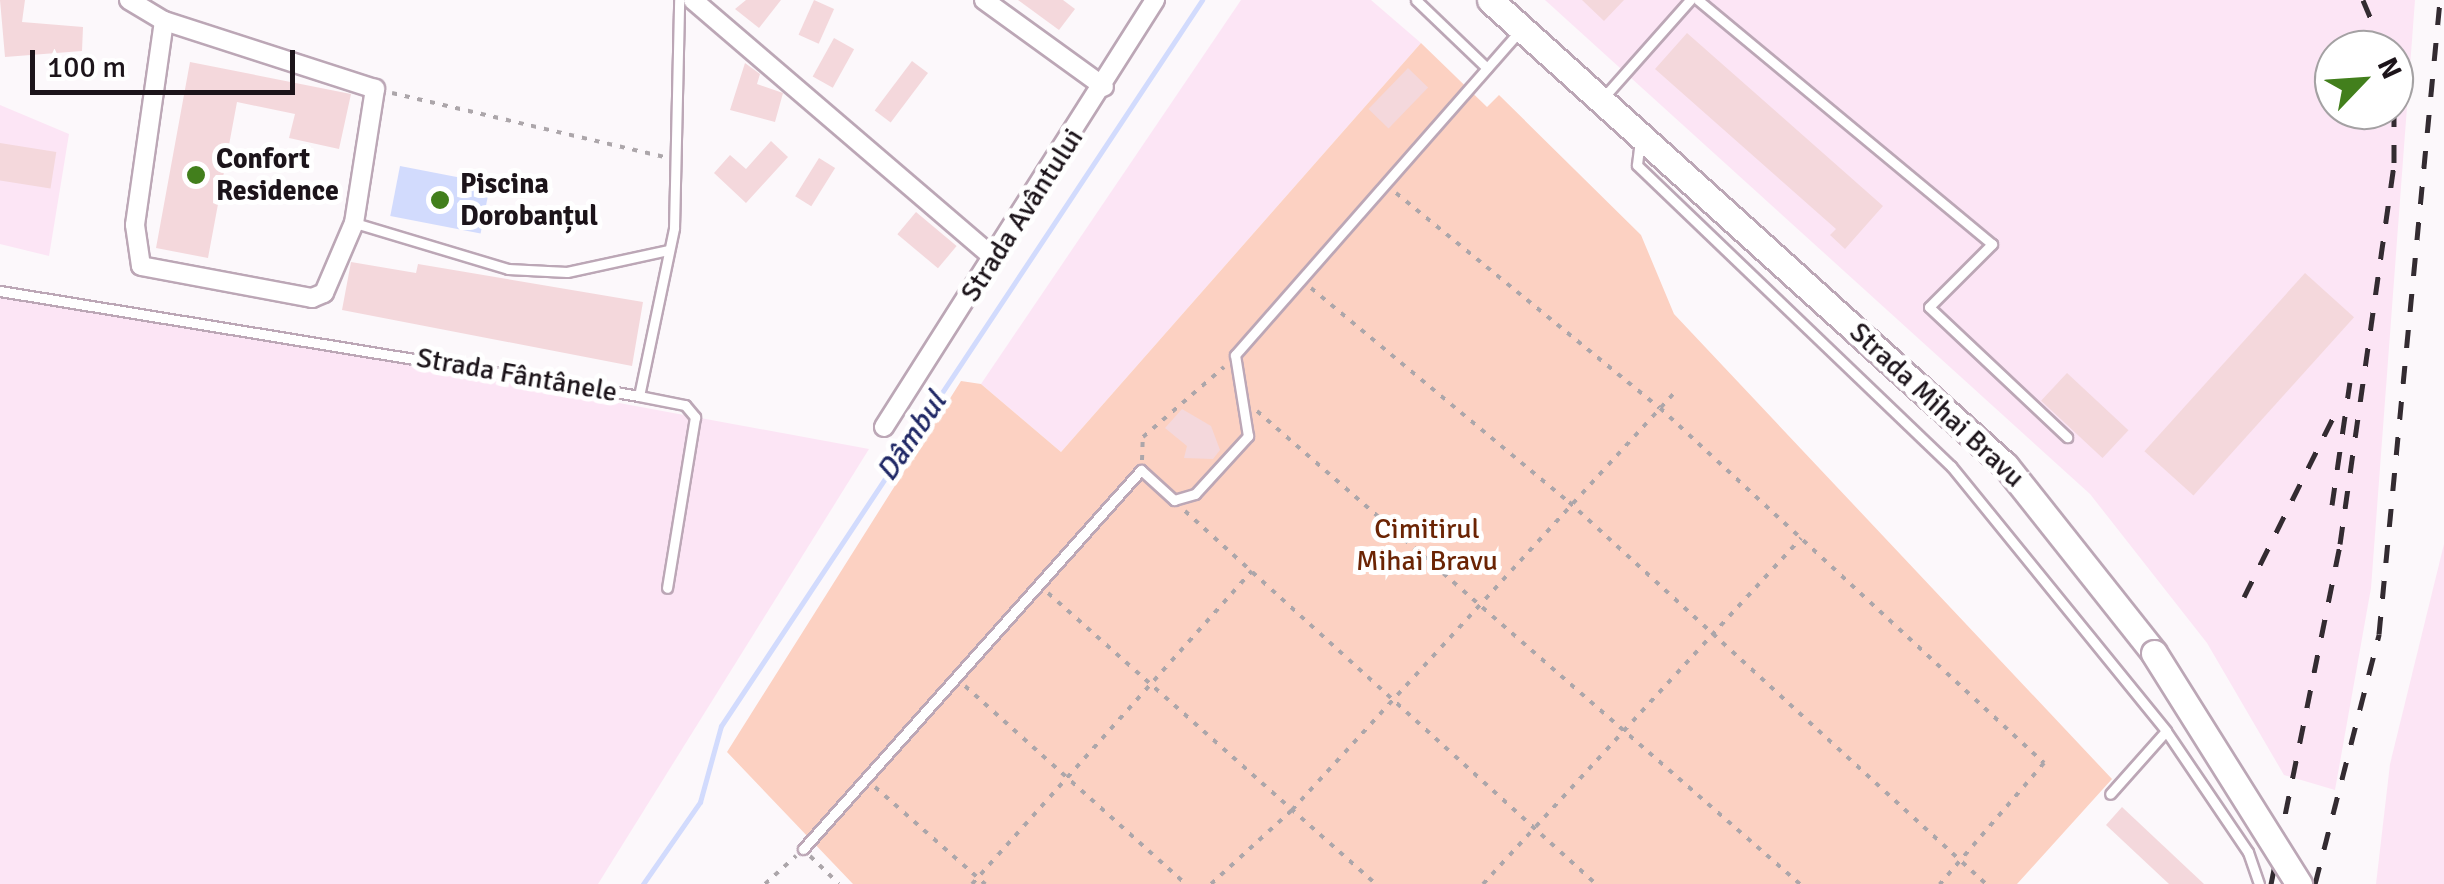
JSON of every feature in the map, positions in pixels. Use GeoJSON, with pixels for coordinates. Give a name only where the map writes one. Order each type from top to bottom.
{"type":"FeatureCollection","features":[{"type":"Feature","properties":{"kind":"main road","name":"Strada Mihai Bravu"},"geometry":{"type":"LineString","coordinates":[[1490,0],[2006,466],[2154,653],[2299,884]]}},
{"type":"Feature","properties":{"kind":"street"},"geometry":{"type":"LineString","coordinates":[[129,0],[164,21],[375,89],[354,223],[338,274],[312,298],[141,266],[135,225],[164,21]]}},
{"type":"Feature","properties":{"kind":"street"},"geometry":{"type":"LineString","coordinates":[[693,0],[994,258]]}},
{"type":"Feature","properties":{"kind":"street"},"geometry":{"type":"LineString","coordinates":[[984,0],[1104,87]]}},
{"type":"Feature","properties":{"kind":"street","name":"Strada Avântului"},"geometry":{"type":"LineString","coordinates":[[884,427],[1104,87],[1155,0]]}},
{"type":"Feature","properties":{"kind":"lane","name":"Strada Fântânele"},"geometry":{"type":"LineString","coordinates":[[0,291],[639,396],[668,250],[679,0]]}},
{"type":"Feature","properties":{"kind":"lane"},"geometry":{"type":"LineString","coordinates":[[1416,0],[1487,68]]}},
{"type":"Feature","properties":{"kind":"lane"},"geometry":{"type":"LineString","coordinates":[[1602,100],[1690,0]]}},
{"type":"Feature","properties":{"kind":"lane"},"geometry":{"type":"LineString","coordinates":[[1698,0],[1992,244],[1930,307],[2067,437]]}},
{"type":"Feature","properties":{"kind":"lane"},"geometry":{"type":"LineString","coordinates":[[802,849],[1141,470],[1174,500],[1195,494],[1248,436],[1249,403],[1235,355],[1522,29]]}},
{"type":"Feature","properties":{"kind":"lane"},"geometry":{"type":"LineString","coordinates":[[1641,136],[1634,156],[1650,180],[1950,466],[2166,731],[2248,852],[2259,884]]}},
{"type":"Feature","properties":{"kind":"lane"},"geometry":{"type":"LineString","coordinates":[[354,223],[508,269],[567,272],[668,250]]}},
{"type":"Feature","properties":{"kind":"lane"},"geometry":{"type":"LineString","coordinates":[[639,396],[686,405],[695,418],[667,588]]}},
{"type":"Feature","properties":{"kind":"lane"},"geometry":{"type":"LineString","coordinates":[[2110,794],[2166,731]]}},
{"type":"Feature","properties":{"kind":"path"},"geometry":{"type":"LineString","coordinates":[[375,89],[675,159]]}},
{"type":"Feature","properties":{"kind":"path"},"geometry":{"type":"LineString","coordinates":[[1385,184],[1660,408],[2044,763],[1940,884]]}},
{"type":"Feature","properties":{"kind":"path"},"geometry":{"type":"LineString","coordinates":[[1301,280],[1569,502],[1986,884]]}},
{"type":"Feature","properties":{"kind":"path"},"geometry":{"type":"LineString","coordinates":[[1141,470],[1143,437],[1235,355]]}},
{"type":"Feature","properties":{"kind":"path"},"geometry":{"type":"LineString","coordinates":[[1211,884],[1292,810],[1395,701],[1569,502],[1676,390]]}},
{"type":"Feature","properties":{"kind":"path"},"geometry":{"type":"LineString","coordinates":[[1249,403],[1800,884]]}},
{"type":"Feature","properties":{"kind":"path"},"geometry":{"type":"LineString","coordinates":[[1174,500],[1596,884]]}},
{"type":"Feature","properties":{"kind":"path"},"geometry":{"type":"LineString","coordinates":[[1483,884],[1801,538]]}},
{"type":"Feature","properties":{"kind":"path"},"geometry":{"type":"LineString","coordinates":[[972,884],[1252,571]]}},
{"type":"Feature","properties":{"kind":"path"},"geometry":{"type":"LineString","coordinates":[[1038,584],[1376,884]]}},
{"type":"Feature","properties":{"kind":"path"},"geometry":{"type":"LineString","coordinates":[[954,676],[1186,884]]}},
{"type":"Feature","properties":{"kind":"path"},"geometry":{"type":"LineString","coordinates":[[864,777],[985,884]]}},
{"type":"Feature","properties":{"kind":"path"},"geometry":{"type":"LineString","coordinates":[[765,884],[802,849],[839,884]]}},
{"type":"Feature","properties":{"kind":"shaded area"},"geometry":{"type":"Polygon","coordinates":[[[1241,0],[1371,0],[1421,43],[1061,452],[981,384],[1241,0]]]}},
{"type":"Feature","properties":{"kind":"shaded area"},"geometry":{"type":"Polygon","coordinates":[[[1545,0],[2415,0],[2413,30],[2314,30],[2314,130],[2405,130],[2371,588],[2335,790],[2284,775],[2207,643],[2090,494],[1545,0]]]}},
{"type":"Feature","properties":{"kind":"shaded area"},"geometry":{"type":"Polygon","coordinates":[[[0,105],[69,134],[49,256],[0,244],[0,105]]]}},
{"type":"Feature","properties":{"kind":"shaded area"},"geometry":{"type":"Polygon","coordinates":[[[0,289],[869,449],[598,884],[0,884],[0,289]]]}},
{"type":"Feature","properties":{"kind":"shaded area"},"geometry":{"type":"Polygon","coordinates":[[[2444,544],[2444,884],[2376,884],[2390,764],[2444,544]]]}},
{"type":"Feature","properties":{"kind":"green space","name":"Cimitirul Mihai Bravu"},"geometry":{"type":"Polygon","coordinates":[[[1421,43],[1487,107],[1499,95],[1641,235],[1674,314],[2112,779],[2017,884],[853,884],[727,752],[961,381],[981,384],[1061,452],[1421,43]]]}},
{"type":"Feature","properties":{"kind":"water","name":"Piscina Dorobanțul"},"geometry":{"type":"Polygon","coordinates":[[[400,166],[490,184],[481,234],[390,216],[400,166]]]}},
{"type":"Feature","properties":{"kind":"building"},"geometry":{"type":"Polygon","coordinates":[[[0,0],[25,0],[22,22],[83,27],[82,51],[5,57],[0,0]]]}},
{"type":"Feature","properties":{"kind":"building"},"geometry":{"type":"Polygon","coordinates":[[[746,0],[781,0],[759,28],[735,9],[746,0]]]}},
{"type":"Feature","properties":{"kind":"building"},"geometry":{"type":"Polygon","coordinates":[[[814,0],[834,9],[819,44],[799,35],[814,0]]]}},
{"type":"Feature","properties":{"kind":"building"},"geometry":{"type":"Polygon","coordinates":[[[1018,0],[1063,0],[1075,9],[1059,30],[1018,0]]]}},
{"type":"Feature","properties":{"kind":"building"},"geometry":{"type":"Polygon","coordinates":[[[1582,0],[1624,0],[1604,21],[1582,0]]]}},
{"type":"Feature","properties":{"kind":"building"},"geometry":{"type":"Polygon","coordinates":[[[1687,33],[1883,206],[1845,249],[1830,235],[1836,229],[1655,69],[1687,33]]]}},
{"type":"Feature","properties":{"kind":"building"},"geometry":{"type":"Polygon","coordinates":[[[834,38],[854,49],[833,88],[813,76],[834,38]]]}},
{"type":"Feature","properties":{"kind":"building"},"geometry":{"type":"Polygon","coordinates":[[[912,61],[928,73],[891,123],[875,111],[912,61]]]}},
{"type":"Feature","properties":{"kind":"building","name":"Confort Residence"},"geometry":{"type":"Polygon","coordinates":[[[190,62],[351,94],[339,149],[289,138],[295,114],[237,102],[208,258],[156,248],[190,62]]]}},
{"type":"Feature","properties":{"kind":"building"},"geometry":{"type":"Polygon","coordinates":[[[745,63],[760,74],[757,84],[783,93],[775,122],[730,110],[745,63]]]}},
{"type":"Feature","properties":{"kind":"building"},"geometry":{"type":"Polygon","coordinates":[[[1408,68],[1428,87],[1389,128],[1368,109],[1408,68]]]}},
{"type":"Feature","properties":{"kind":"building"},"geometry":{"type":"Polygon","coordinates":[[[771,141],[788,157],[746,203],[714,173],[730,155],[746,169],[771,141]]]}},
{"type":"Feature","properties":{"kind":"building"},"geometry":{"type":"Polygon","coordinates":[[[0,143],[56,152],[51,188],[0,180],[0,143]]]}},
{"type":"Feature","properties":{"kind":"building"},"geometry":{"type":"Polygon","coordinates":[[[819,158],[835,168],[811,206],[795,196],[819,158]]]}},
{"type":"Feature","properties":{"kind":"building"},"geometry":{"type":"Polygon","coordinates":[[[916,212],[957,246],[938,268],[897,234],[916,212]]]}},
{"type":"Feature","properties":{"kind":"building"},"geometry":{"type":"Polygon","coordinates":[[[351,262],[416,273],[418,264],[643,302],[632,366],[342,310],[351,262]]]}},
{"type":"Feature","properties":{"kind":"building"},"geometry":{"type":"Polygon","coordinates":[[[2305,273],[2354,317],[2193,496],[2144,451],[2305,273]]]}},
{"type":"Feature","properties":{"kind":"building"},"geometry":{"type":"Polygon","coordinates":[[[2067,373],[2128,430],[2103,458],[2041,401],[2067,373]]]}},
{"type":"Feature","properties":{"kind":"building"},"geometry":{"type":"Polygon","coordinates":[[[1182,409],[1211,426],[1220,450],[1213,459],[1184,458],[1187,446],[1165,428],[1182,409]]]}},
{"type":"Feature","properties":{"kind":"building"},"geometry":{"type":"Polygon","coordinates":[[[2122,807],[2204,884],[2169,884],[2106,825],[2122,807]]]}},
{"type":"Feature","properties":{"kind":"waterway","name":"Dâmbul"},"geometry":{"type":"LineString","coordinates":[[643,884],[700,802],[721,726],[1202,0]]}},
{"type":"Feature","properties":{"kind":"railway"},"geometry":{"type":"LineString","coordinates":[[2363,0],[2376,30]]}},
{"type":"Feature","properties":{"kind":"railway"},"geometry":{"type":"LineString","coordinates":[[2315,884],[2379,634],[2440,0]]}},
{"type":"Feature","properties":{"kind":"railway"},"geometry":{"type":"LineString","coordinates":[[2271,884],[2340,544],[2394,163],[2394,130]]}},
{"type":"Feature","properties":{"kind":"railway"},"geometry":{"type":"LineString","coordinates":[[2332,505],[2350,382]]}},
{"type":"Feature","properties":{"kind":"railway"},"geometry":{"type":"LineString","coordinates":[[2244,597],[2334,416]]}},
{"type":"Feature","properties":{"kind":"place","name":"Confort Residence"},"geometry":{"type":"Point","coordinates":[196,175]}},
{"type":"Feature","properties":{"kind":"place","name":"Piscina Dorobanțul"},"geometry":{"type":"Point","coordinates":[440,200]}}]}
